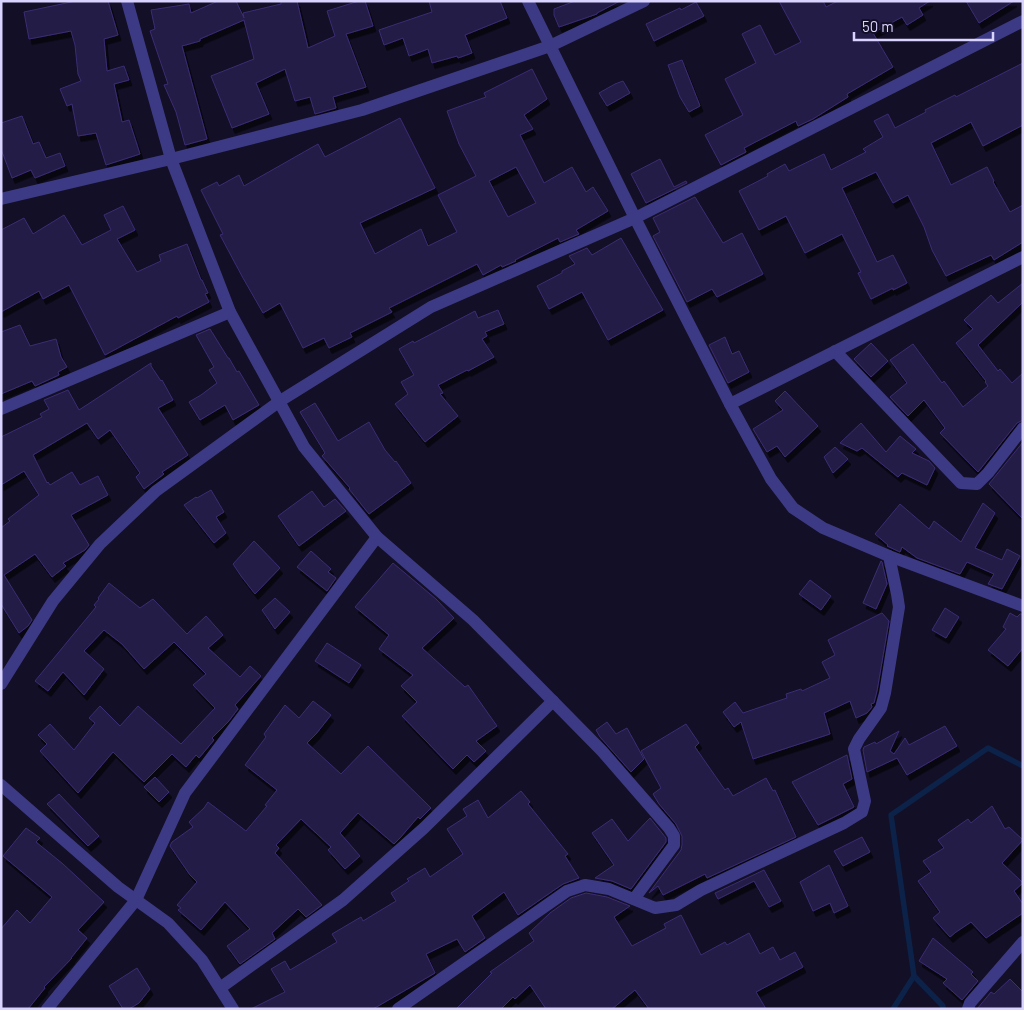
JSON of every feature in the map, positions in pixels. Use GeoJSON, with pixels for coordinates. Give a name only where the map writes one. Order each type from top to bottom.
{"type":"FeatureCollection","features":[{"type":"Feature","properties":{"kind":"street"},"geometry":{"type":"LineString","coordinates":[[127,1],[171,159],[230,312],[304,447],[377,537],[472,620],[553,701],[602,751],[674,836],[674,844],[634,899]]}},
{"type":"Feature","properties":{"kind":"street"},"geometry":{"type":"LineString","coordinates":[[528,1],[635,218],[730,404],[771,479],[793,508],[823,528],[889,556],[1023,606]]}},
{"type":"Feature","properties":{"kind":"street"},"geometry":{"type":"LineString","coordinates":[[1,200],[362,110],[550,46],[644,1]]}},
{"type":"Feature","properties":{"kind":"street"},"geometry":{"type":"LineString","coordinates":[[1,684],[53,602],[100,544],[156,491],[280,401],[431,307],[635,218],[1023,21]]}},
{"type":"Feature","properties":{"kind":"street"},"geometry":{"type":"LineString","coordinates":[[730,404],[1023,256]]}},
{"type":"Feature","properties":{"kind":"street"},"geometry":{"type":"LineString","coordinates":[[1,409],[230,312]]}},
{"type":"Feature","properties":{"kind":"street"},"geometry":{"type":"LineString","coordinates":[[835,351],[961,483],[977,484],[988,473],[1023,428]]}},
{"type":"Feature","properties":{"kind":"street"},"geometry":{"type":"LineString","coordinates":[[47,1009],[136,900],[184,793],[377,537]]}},
{"type":"Feature","properties":{"kind":"street"},"geometry":{"type":"LineString","coordinates":[[398,1009],[567,891],[585,885],[608,889],[655,908],[676,905],[701,890],[844,823],[862,812],[865,801],[854,749],[881,708],[885,693],[898,607],[889,556]]}},
{"type":"Feature","properties":{"kind":"street"},"geometry":{"type":"LineString","coordinates":[[220,988],[343,900],[424,828],[553,701]]}},
{"type":"Feature","properties":{"kind":"street"},"geometry":{"type":"LineString","coordinates":[[1,785],[118,887],[168,924],[202,960],[233,1009]]}},
{"type":"Feature","properties":{"kind":"street"},"geometry":{"type":"LineString","coordinates":[[968,1009],[970,1003],[1023,942]]}},
{"type":"Feature","properties":{"kind":"street"},"geometry":{"type":"LineString","coordinates":[[1023,946],[1021,958],[1023,961]]}},
{"type":"Feature","properties":{"kind":"building"},"geometry":{"type":"Polygon","coordinates":[[[76,1],[108,1],[118,35],[104,39],[107,71],[124,66],[129,80],[114,84],[122,122],[129,120],[140,154],[106,165],[96,133],[78,136],[72,104],[67,106],[60,89],[81,81],[78,74],[75,45],[71,31],[29,39],[24,12],[76,1]]]}},
{"type":"Feature","properties":{"kind":"building"},"geometry":{"type":"Polygon","coordinates":[[[218,1],[236,1],[244,18],[243,13],[281,4],[281,1],[297,1],[308,48],[335,36],[327,11],[359,1],[365,1],[373,26],[346,34],[366,87],[333,97],[336,108],[315,114],[310,97],[295,101],[285,69],[256,83],[269,114],[232,128],[211,76],[254,59],[244,20],[200,39],[200,41],[182,46],[207,139],[185,145],[176,112],[164,85],[168,84],[150,31],[155,29],[151,10],[189,4],[191,13],[218,1]]]}},
{"type":"Feature","properties":{"kind":"building"},"geometry":{"type":"Polygon","coordinates":[[[429,1],[500,1],[507,18],[465,35],[472,53],[458,58],[457,56],[432,63],[428,49],[409,56],[403,38],[384,45],[379,30],[432,12],[429,1]]]}},
{"type":"Feature","properties":{"kind":"building"},"geometry":{"type":"Polygon","coordinates":[[[575,1],[620,1],[597,14],[559,27],[554,15],[554,9],[575,1]]]}},
{"type":"Feature","properties":{"kind":"building"},"geometry":{"type":"Polygon","coordinates":[[[779,1],[823,1],[826,7],[838,1],[930,1],[919,8],[923,15],[907,25],[902,17],[873,33],[893,67],[847,94],[848,97],[813,119],[798,126],[796,121],[744,148],[746,152],[721,165],[705,135],[743,115],[725,79],[756,63],[742,34],[760,25],[775,55],[801,42],[779,1]]]}},
{"type":"Feature","properties":{"kind":"building"},"geometry":{"type":"Polygon","coordinates":[[[966,1],[1014,1],[979,23],[966,1]]]}},
{"type":"Feature","properties":{"kind":"building"},"geometry":{"type":"Polygon","coordinates":[[[696,2],[704,16],[654,41],[646,24],[696,2]]]}},
{"type":"Feature","properties":{"kind":"building"},"geometry":{"type":"Polygon","coordinates":[[[682,60],[700,106],[689,112],[680,97],[668,65],[682,60]]]}},
{"type":"Feature","properties":{"kind":"building"},"geometry":{"type":"Polygon","coordinates":[[[1023,63],[1023,125],[983,146],[971,122],[931,143],[951,185],[987,167],[1010,212],[1023,205],[1023,242],[994,260],[991,255],[946,276],[932,250],[924,227],[908,195],[893,203],[876,172],[842,188],[877,262],[893,255],[907,283],[871,299],[858,273],[861,272],[842,234],[805,253],[786,216],[759,230],[739,191],[768,176],[767,174],[785,164],[789,171],[824,154],[831,170],[866,152],[863,149],[883,137],[874,121],[888,114],[895,128],[926,112],[925,110],[955,95],[956,97],[1023,63]]]}},
{"type":"Feature","properties":{"kind":"building"},"geometry":{"type":"Polygon","coordinates":[[[532,69],[547,99],[524,115],[533,129],[520,135],[544,183],[572,167],[586,192],[593,187],[608,211],[576,230],[579,234],[560,242],[558,238],[516,261],[502,267],[501,265],[483,275],[477,264],[389,308],[392,312],[350,333],[352,337],[329,348],[324,338],[303,348],[280,303],[263,313],[220,235],[223,234],[201,190],[217,182],[219,186],[239,175],[244,186],[318,144],[325,157],[400,118],[435,188],[360,223],[375,254],[421,229],[428,246],[457,232],[438,195],[476,176],[459,144],[447,111],[486,97],[484,93],[532,69]],[[516,167],[489,181],[508,217],[536,203],[516,167]]]}},
{"type":"Feature","properties":{"kind":"building"},"geometry":{"type":"Polygon","coordinates":[[[623,81],[630,93],[607,106],[599,93],[623,81]]]}},
{"type":"Feature","properties":{"kind":"building"},"geometry":{"type":"Polygon","coordinates":[[[22,116],[33,144],[39,142],[46,158],[60,153],[65,166],[35,178],[31,170],[12,178],[1,149],[1,123],[22,116]]]}},
{"type":"Feature","properties":{"kind":"building"},"geometry":{"type":"Polygon","coordinates":[[[660,159],[674,187],[686,181],[687,183],[646,203],[631,174],[660,159]]]}},
{"type":"Feature","properties":{"kind":"building"},"geometry":{"type":"Polygon","coordinates":[[[695,197],[723,243],[742,233],[763,274],[717,297],[712,289],[687,302],[653,236],[660,232],[653,218],[695,197]]]}},
{"type":"Feature","properties":{"kind":"building"},"geometry":{"type":"Polygon","coordinates":[[[123,206],[135,230],[117,239],[137,272],[161,261],[159,255],[187,244],[208,293],[205,294],[209,302],[178,318],[177,316],[105,355],[69,285],[43,299],[39,291],[1,312],[1,230],[24,218],[33,234],[64,215],[82,245],[111,230],[104,215],[123,206]]]}},
{"type":"Feature","properties":{"kind":"building"},"geometry":{"type":"Polygon","coordinates":[[[621,238],[663,310],[608,340],[582,292],[549,309],[537,286],[575,264],[569,256],[587,248],[592,255],[621,238]]]}},
{"type":"Feature","properties":{"kind":"building"},"geometry":{"type":"Polygon","coordinates":[[[1023,283],[1023,302],[978,345],[998,371],[1000,369],[1012,383],[1023,373],[1023,420],[1017,423],[978,472],[940,433],[945,428],[924,400],[908,416],[890,397],[907,383],[890,360],[913,344],[942,383],[944,381],[963,407],[988,386],[956,343],[973,329],[964,320],[991,295],[998,303],[1023,283]]]}},
{"type":"Feature","properties":{"kind":"building"},"geometry":{"type":"Polygon","coordinates":[[[498,310],[504,324],[485,332],[487,336],[482,339],[494,357],[438,385],[443,393],[440,394],[458,416],[425,442],[395,404],[408,394],[401,382],[414,375],[399,349],[475,311],[478,318],[498,310]]]}},
{"type":"Feature","properties":{"kind":"building"},"geometry":{"type":"Polygon","coordinates":[[[20,325],[30,346],[56,339],[61,357],[67,367],[58,372],[59,375],[35,386],[32,381],[1,394],[1,332],[20,325]]]}},
{"type":"Feature","properties":{"kind":"building"},"geometry":{"type":"Polygon","coordinates":[[[210,329],[237,372],[239,371],[259,405],[233,420],[225,405],[200,420],[189,402],[217,383],[209,370],[214,367],[196,335],[210,329]]]}},
{"type":"Feature","properties":{"kind":"building"},"geometry":{"type":"Polygon","coordinates":[[[725,337],[732,354],[739,351],[749,372],[728,383],[709,345],[725,337]]]}},
{"type":"Feature","properties":{"kind":"building"},"geometry":{"type":"Polygon","coordinates":[[[871,343],[888,361],[871,377],[854,359],[871,343]]]}},
{"type":"Feature","properties":{"kind":"building"},"geometry":{"type":"Polygon","coordinates":[[[151,363],[151,366],[162,380],[173,400],[158,408],[188,455],[162,472],[164,474],[144,489],[136,477],[140,473],[110,430],[98,439],[87,423],[33,455],[47,483],[50,485],[72,472],[80,485],[98,476],[108,495],[71,515],[89,545],[85,550],[63,563],[66,566],[52,577],[35,554],[4,575],[32,620],[19,633],[1,604],[1,528],[10,521],[8,519],[39,495],[24,471],[1,485],[1,437],[42,417],[40,414],[49,409],[44,400],[68,390],[79,410],[151,363]]]}},
{"type":"Feature","properties":{"kind":"building"},"geometry":{"type":"Polygon","coordinates":[[[785,391],[818,426],[785,457],[777,446],[767,452],[753,429],[783,410],[775,401],[785,391]]]}},
{"type":"Feature","properties":{"kind":"building"},"geometry":{"type":"Polygon","coordinates":[[[315,403],[338,441],[369,422],[385,450],[396,461],[411,483],[369,514],[350,488],[322,456],[325,453],[300,412],[315,403]]]}},
{"type":"Feature","properties":{"kind":"building"},"geometry":{"type":"Polygon","coordinates":[[[861,423],[886,452],[900,436],[916,449],[912,453],[929,461],[935,468],[927,485],[902,473],[898,477],[862,448],[857,451],[840,443],[861,423]]]}},
{"type":"Feature","properties":{"kind":"building"},"geometry":{"type":"Polygon","coordinates":[[[1023,442],[1023,519],[989,484],[1023,442]]]}},
{"type":"Feature","properties":{"kind":"building"},"geometry":{"type":"Polygon","coordinates":[[[835,447],[848,459],[833,473],[824,457],[835,447]]]}},
{"type":"Feature","properties":{"kind":"building"},"geometry":{"type":"Polygon","coordinates":[[[211,490],[224,512],[216,517],[226,533],[214,543],[184,505],[211,490]]]}},
{"type":"Feature","properties":{"kind":"building"},"geometry":{"type":"Polygon","coordinates":[[[312,491],[324,507],[335,499],[346,511],[299,546],[278,516],[312,491]]]}},
{"type":"Feature","properties":{"kind":"building"},"geometry":{"type":"Polygon","coordinates":[[[983,503],[995,513],[975,548],[1002,560],[1007,549],[1020,556],[1002,589],[988,584],[994,574],[967,562],[960,574],[917,558],[902,547],[900,552],[887,546],[875,534],[900,504],[929,529],[934,521],[961,542],[983,503]]]}},
{"type":"Feature","properties":{"kind":"building"},"geometry":{"type":"Polygon","coordinates":[[[254,541],[280,568],[255,594],[233,564],[254,541]]]}},
{"type":"Feature","properties":{"kind":"building"},"geometry":{"type":"Polygon","coordinates":[[[311,551],[331,569],[328,572],[336,578],[327,591],[297,567],[311,551]]]}},
{"type":"Feature","properties":{"kind":"building"},"geometry":{"type":"Polygon","coordinates":[[[881,561],[887,584],[876,609],[863,603],[881,561]]]}},
{"type":"Feature","properties":{"kind":"building"},"geometry":{"type":"Polygon","coordinates":[[[393,563],[436,599],[454,618],[422,648],[465,687],[468,685],[497,726],[476,741],[486,751],[474,762],[467,755],[453,769],[402,716],[417,702],[401,686],[413,675],[379,649],[389,635],[355,607],[393,563]]]}},
{"type":"Feature","properties":{"kind":"building"},"geometry":{"type":"Polygon","coordinates":[[[810,580],[831,596],[821,610],[799,594],[810,580]]]}},
{"type":"Feature","properties":{"kind":"building"},"geometry":{"type":"Polygon","coordinates":[[[109,583],[140,608],[153,599],[187,634],[206,616],[223,635],[208,648],[240,677],[250,666],[261,676],[235,705],[238,709],[212,738],[214,740],[199,758],[196,755],[186,767],[172,754],[144,782],[113,752],[78,793],[40,751],[47,744],[38,735],[50,724],[74,750],[95,723],[89,718],[100,706],[120,726],[138,706],[181,744],[215,708],[193,685],[206,674],[174,642],[144,669],[122,644],[104,630],[84,651],[104,669],[84,695],[63,672],[48,691],[35,681],[96,607],[94,605],[109,583]]]}},
{"type":"Feature","properties":{"kind":"building"},"geometry":{"type":"Polygon","coordinates":[[[275,598],[290,612],[275,629],[262,610],[275,598]]]}},
{"type":"Feature","properties":{"kind":"building"},"geometry":{"type":"Polygon","coordinates":[[[945,608],[959,617],[946,638],[932,630],[945,608]]]}},
{"type":"Feature","properties":{"kind":"building"},"geometry":{"type":"Polygon","coordinates":[[[882,613],[889,621],[877,691],[874,703],[871,704],[872,707],[867,713],[856,718],[850,701],[824,713],[830,734],[753,759],[741,722],[734,727],[723,712],[735,702],[743,713],[787,698],[786,694],[801,689],[802,691],[830,678],[822,662],[835,655],[828,640],[882,613]]]}},
{"type":"Feature","properties":{"kind":"building"},"geometry":{"type":"Polygon","coordinates":[[[1010,613],[1017,617],[1023,614],[1023,648],[1008,666],[988,650],[1006,629],[1003,627],[1010,613]]]}},
{"type":"Feature","properties":{"kind":"building"},"geometry":{"type":"Polygon","coordinates":[[[327,643],[361,665],[349,683],[315,661],[327,643]]]}},
{"type":"Feature","properties":{"kind":"building"},"geometry":{"type":"Polygon","coordinates":[[[313,701],[331,715],[307,743],[341,774],[368,746],[431,808],[420,819],[418,817],[394,844],[358,813],[340,833],[360,856],[345,869],[328,850],[331,847],[301,819],[276,845],[279,848],[275,853],[322,905],[306,917],[298,909],[272,933],[275,939],[240,964],[227,946],[250,929],[225,902],[201,930],[178,910],[181,908],[177,905],[197,882],[170,846],[172,842],[193,827],[189,822],[208,802],[246,831],[267,806],[265,805],[277,790],[245,765],[266,737],[264,734],[285,705],[299,718],[313,701]]]}},
{"type":"Feature","properties":{"kind":"building"},"geometry":{"type":"Polygon","coordinates":[[[607,722],[616,734],[627,728],[644,759],[631,772],[596,730],[607,722]]]}},
{"type":"Feature","properties":{"kind":"building"},"geometry":{"type":"Polygon","coordinates":[[[686,724],[699,743],[695,747],[725,790],[728,788],[733,796],[766,778],[773,791],[775,790],[796,837],[707,878],[705,874],[663,895],[658,886],[649,893],[681,850],[682,836],[676,824],[653,794],[661,788],[641,751],[686,724]]]}},
{"type":"Feature","properties":{"kind":"building"},"geometry":{"type":"Polygon","coordinates":[[[945,726],[957,746],[907,775],[897,758],[867,772],[864,747],[875,742],[876,744],[899,731],[890,751],[894,754],[905,738],[909,745],[945,726]]]}},
{"type":"Feature","properties":{"kind":"building"},"geometry":{"type":"Polygon","coordinates":[[[847,755],[852,779],[843,784],[854,807],[818,825],[792,782],[847,755]]]}},
{"type":"Feature","properties":{"kind":"building"},"geometry":{"type":"Polygon","coordinates":[[[155,777],[169,792],[159,802],[144,787],[155,777]]]}},
{"type":"Feature","properties":{"kind":"building"},"geometry":{"type":"Polygon","coordinates":[[[521,791],[530,802],[528,804],[568,854],[565,856],[579,878],[563,884],[518,915],[504,892],[472,916],[485,938],[465,952],[457,939],[426,954],[435,973],[373,1009],[251,1009],[285,992],[271,969],[285,961],[290,970],[337,942],[332,934],[361,917],[363,921],[396,901],[391,893],[409,881],[407,879],[425,868],[430,877],[463,854],[447,829],[467,816],[463,809],[478,800],[488,818],[521,791]]]}},
{"type":"Feature","properties":{"kind":"building"},"geometry":{"type":"Polygon","coordinates":[[[59,794],[99,836],[88,846],[47,804],[59,794]]]}},
{"type":"Feature","properties":{"kind":"building"},"geometry":{"type":"Polygon","coordinates":[[[992,806],[1005,829],[1009,827],[1023,840],[1002,863],[1023,883],[1014,891],[1023,904],[1023,913],[986,938],[971,922],[950,937],[933,918],[940,912],[918,881],[931,872],[923,861],[944,848],[938,840],[968,819],[971,823],[992,806]]]}},
{"type":"Feature","properties":{"kind":"building"},"geometry":{"type":"Polygon","coordinates":[[[650,818],[666,838],[666,842],[631,889],[612,881],[595,878],[614,865],[592,833],[612,819],[628,841],[650,818]]]}},
{"type":"Feature","properties":{"kind":"building"},"geometry":{"type":"Polygon","coordinates":[[[26,828],[40,838],[36,842],[104,902],[78,930],[87,938],[72,958],[44,987],[28,1009],[1,1009],[1,929],[17,910],[30,923],[52,897],[3,856],[26,828]]]}},
{"type":"Feature","properties":{"kind":"building"},"geometry":{"type":"Polygon","coordinates":[[[862,837],[870,852],[843,866],[834,851],[862,837]]]}},
{"type":"Feature","properties":{"kind":"building"},"geometry":{"type":"Polygon","coordinates":[[[829,865],[848,906],[834,913],[830,903],[813,911],[800,882],[829,865]]]}},
{"type":"Feature","properties":{"kind":"building"},"geometry":{"type":"Polygon","coordinates":[[[764,870],[781,901],[769,907],[754,881],[718,899],[715,893],[764,870]]]}},
{"type":"Feature","properties":{"kind":"building"},"geometry":{"type":"Polygon","coordinates":[[[586,893],[607,897],[630,906],[614,917],[632,946],[666,928],[664,924],[681,915],[701,955],[725,942],[727,945],[749,933],[760,954],[773,947],[780,960],[795,952],[803,967],[756,992],[766,1009],[649,1009],[635,990],[612,1009],[546,1009],[530,985],[515,999],[513,997],[501,1009],[456,1009],[492,973],[490,972],[534,941],[529,933],[550,913],[571,898],[586,893]]]}},
{"type":"Feature","properties":{"kind":"building"},"geometry":{"type":"Polygon","coordinates":[[[933,938],[973,972],[971,974],[978,981],[962,1000],[943,983],[947,979],[919,961],[933,938]]]}},
{"type":"Feature","properties":{"kind":"building"},"geometry":{"type":"Polygon","coordinates":[[[137,968],[150,989],[139,1003],[129,1009],[123,1009],[109,986],[137,968]]]}},
{"type":"Feature","properties":{"kind":"building"},"geometry":{"type":"Polygon","coordinates":[[[1010,979],[1023,992],[1023,1009],[977,1009],[991,992],[994,994],[1010,979]]]}},
{"type":"Feature","properties":{"kind":"waterway"},"geometry":{"type":"LineString","coordinates":[[893,1009],[914,976],[891,815],[988,748],[1023,766]]}},
{"type":"Feature","properties":{"kind":"waterway"},"geometry":{"type":"LineString","coordinates":[[914,976],[943,1006],[943,1009]]}}]}
